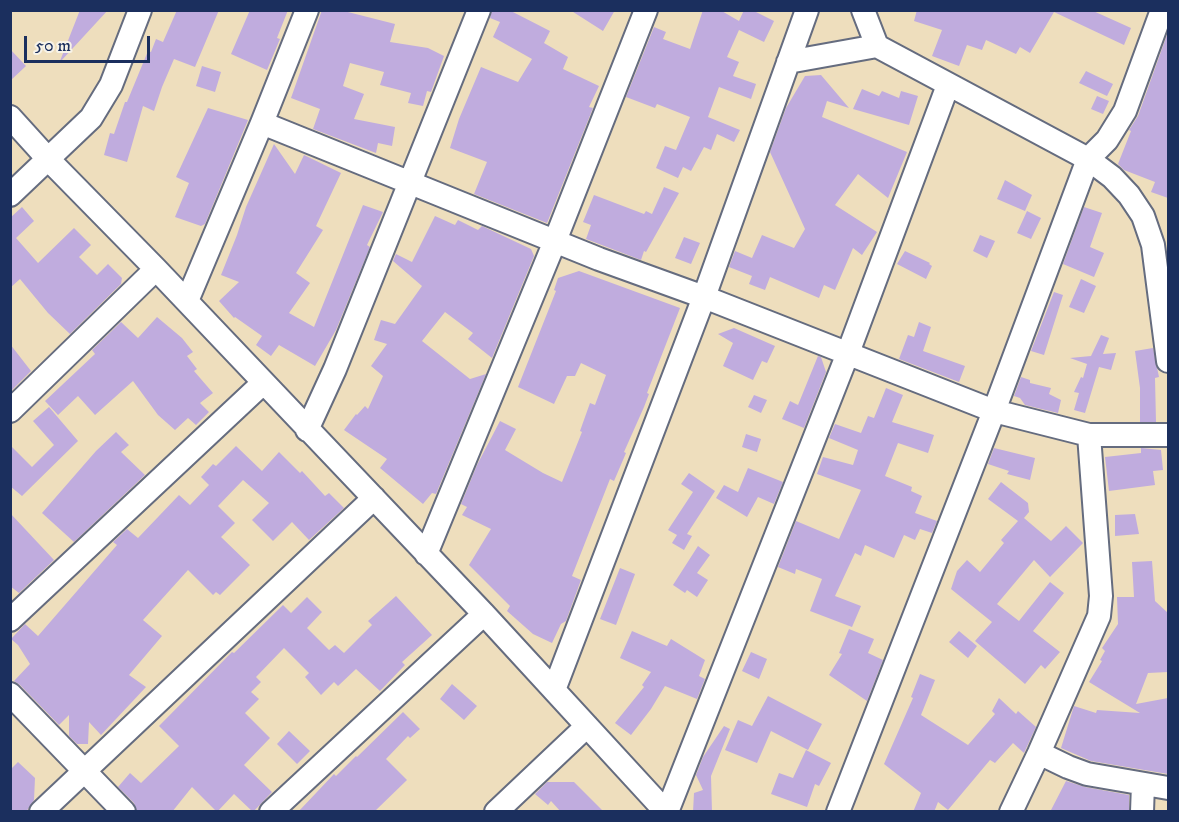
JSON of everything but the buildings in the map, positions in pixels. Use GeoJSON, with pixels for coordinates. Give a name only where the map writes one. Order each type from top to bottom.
{"type":"FeatureCollection","features":[{"type":"Feature","properties":{"kind":"street"},"geometry":{"type":"LineString","coordinates":[[10,195],[91,118],[102,101],[140,10]]}},
{"type":"Feature","properties":{"kind":"street"},"geometry":{"type":"LineString","coordinates":[[186,301],[262,123],[307,10]]}},
{"type":"Feature","properties":{"kind":"street"},"geometry":{"type":"LineString","coordinates":[[307,430],[336,369],[479,10]]}},
{"type":"Feature","properties":{"kind":"street"},"geometry":{"type":"LineString","coordinates":[[426,554],[555,241],[646,10]]}},
{"type":"Feature","properties":{"kind":"street"},"geometry":{"type":"LineString","coordinates":[[554,690],[704,297],[807,10]]}},
{"type":"Feature","properties":{"kind":"street"},"geometry":{"type":"LineString","coordinates":[[863,10],[877,46]]}},
{"type":"Feature","properties":{"kind":"street"},"geometry":{"type":"LineString","coordinates":[[838,812],[994,411],[1088,159],[1107,140],[1125,111],[1162,11],[1168,14]]}},
{"type":"Feature","properties":{"kind":"street"},"geometry":{"type":"LineString","coordinates":[[788,62],[877,46],[1088,159],[1112,177],[1130,195],[1143,216],[1153,245],[1168,361]]}},
{"type":"Feature","properties":{"kind":"street"},"geometry":{"type":"LineString","coordinates":[[10,117],[48,160],[156,269],[484,614],[667,812],[848,353],[948,85]]}},
{"type":"Feature","properties":{"kind":"street"},"geometry":{"type":"LineString","coordinates":[[262,123],[555,241],[994,411],[1089,435],[1168,435]]}},
{"type":"Feature","properties":{"kind":"street"},"geometry":{"type":"LineString","coordinates":[[10,411],[156,269]]}},
{"type":"Feature","properties":{"kind":"street"},"geometry":{"type":"LineString","coordinates":[[10,620],[263,383]]}},
{"type":"Feature","properties":{"kind":"street"},"geometry":{"type":"LineString","coordinates":[[1011,812],[1096,626],[1101,607],[1089,435]]}},
{"type":"Feature","properties":{"kind":"street"},"geometry":{"type":"LineString","coordinates":[[40,812],[374,498]]}},
{"type":"Feature","properties":{"kind":"street"},"geometry":{"type":"LineString","coordinates":[[271,812],[484,614]]}},
{"type":"Feature","properties":{"kind":"street"},"geometry":{"type":"LineString","coordinates":[[10,694],[124,812]]}},
{"type":"Feature","properties":{"kind":"street"},"geometry":{"type":"LineString","coordinates":[[496,812],[587,726]]}},
{"type":"Feature","properties":{"kind":"street"},"geometry":{"type":"LineString","coordinates":[[1039,753],[1078,771],[1168,788]]}},
{"type":"Feature","properties":{"kind":"street"},"geometry":{"type":"LineString","coordinates":[[1143,784],[1143,812]]}}]}
